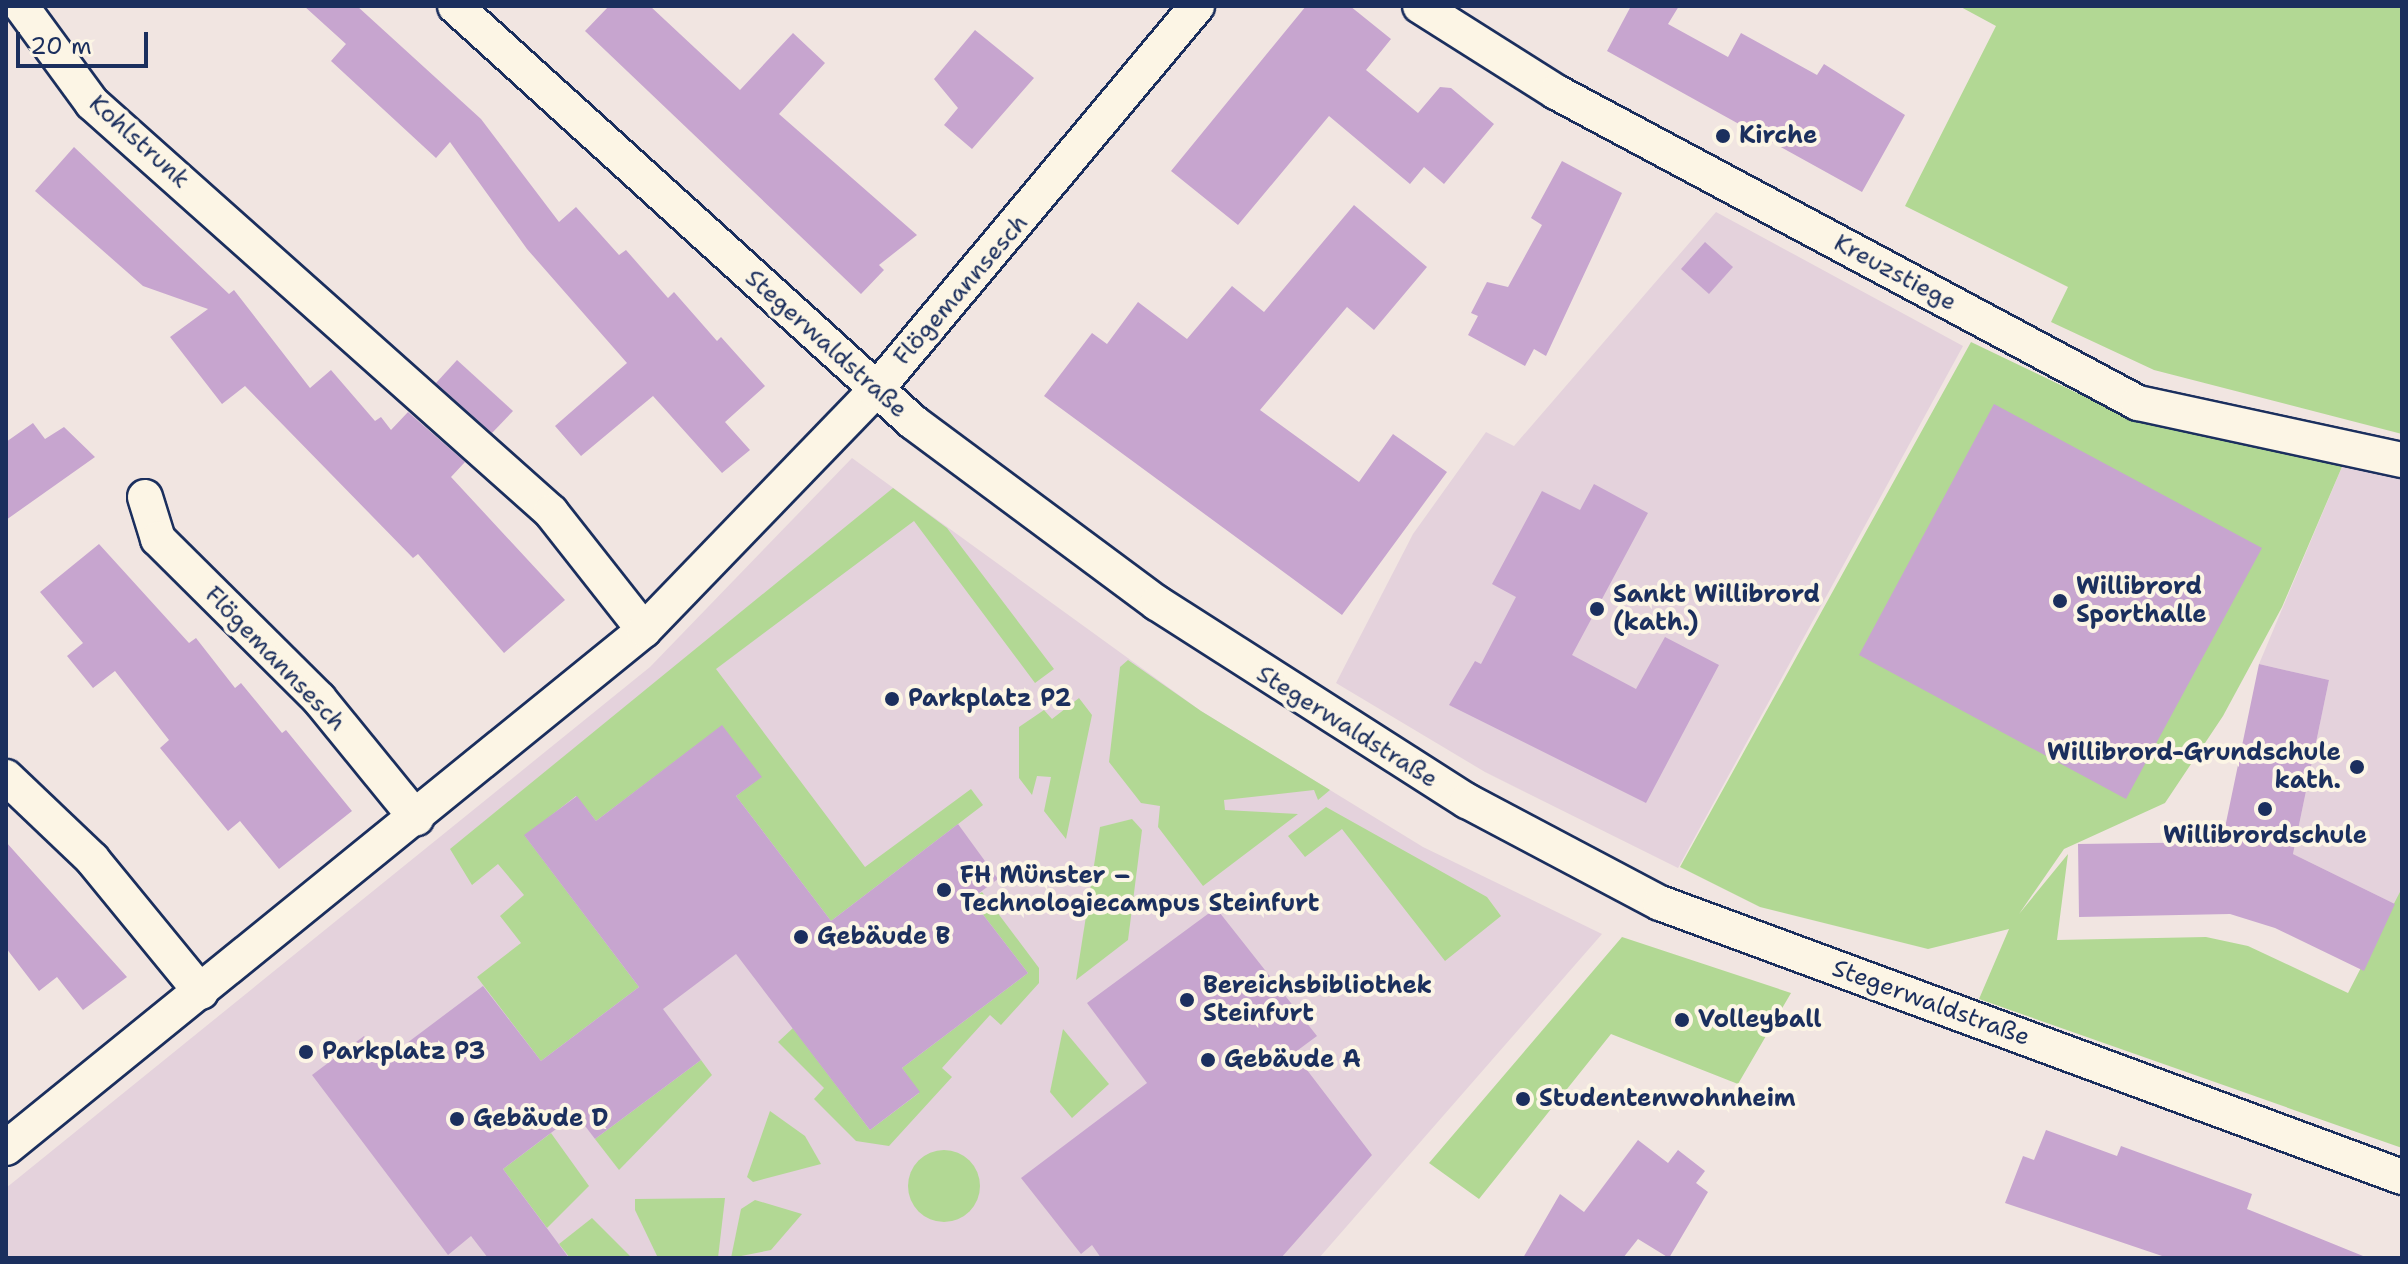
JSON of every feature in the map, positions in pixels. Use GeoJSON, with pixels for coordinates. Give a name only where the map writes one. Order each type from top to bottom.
{"type":"FeatureCollection","features":[{"type":"Feature","properties":{"kind":"street","name":"Kohlstrunk"},"geometry":{"type":"LineString","coordinates":[[21,6],[92,103],[551,512],[644,630]]}},
{"type":"Feature","properties":{"kind":"street","name":"Stegerwaldstraße"},"geometry":{"type":"LineString","coordinates":[[455,6],[875,391],[1226,650],[1467,801],[1605,877],[2402,1177]]}},
{"type":"Feature","properties":{"kind":"street","name":"Flögemannsesch"},"geometry":{"type":"LineString","coordinates":[[6,1148],[644,630],[875,391],[1197,6]]}},
{"type":"Feature","properties":{"kind":"street","name":"Kreuzstiege"},"geometry":{"type":"LineString","coordinates":[[1420,6],[1556,92],[2138,403],[2402,460]]}},
{"type":"Feature","properties":{"kind":"street","name":"Flögemannsesch"},"geometry":{"type":"LineString","coordinates":[[145,497],[158,539],[319,699],[416,818]]}},
{"type":"Feature","properties":{"kind":"street"},"geometry":{"type":"LineString","coordinates":[[6,777],[92,859],[201,992]]}},
{"type":"Feature","properties":{"kind":"shaded area","name":"Sankt Willibrord (kath.)"},"geometry":{"type":"Polygon","coordinates":[[[1716,212],[1963,346],[1678,868],[1485,772],[1336,683],[1413,534],[1486,432],[1514,446],[1716,212]]]}},
{"type":"Feature","properties":{"kind":"shaded area","name":"FH Münster – Technologiecampus Steinfurt"},"geometry":{"type":"Polygon","coordinates":[[[852,458],[1201,711],[1423,847],[1602,934],[1319,1258],[6,1258],[6,1188],[650,667],[852,458]]]}},
{"type":"Feature","properties":{"kind":"shaded area","name":"Willibrord-Grundschule kath."},"geometry":{"type":"Polygon","coordinates":[[[2344,462],[2402,480],[2402,888],[2395,904],[2293,854],[2329,680],[2259,664],[2344,462]]]}},
{"type":"Feature","properties":{"kind":"green space"},"geometry":{"type":"Polygon","coordinates":[[[1959,6],[2402,6],[2402,434],[2154,370],[2051,322],[2068,287],[1905,206],[1996,26],[1959,6]]]}},
{"type":"Feature","properties":{"kind":"green space"},"geometry":{"type":"Polygon","coordinates":[[[1971,342],[2131,419],[2344,462],[2282,607],[2223,716],[2165,803],[2064,849],[2019,914],[2068,854],[2057,940],[2206,937],[2248,946],[2348,993],[2402,888],[2402,1148],[1979,999],[2009,929],[1928,949],[1760,907],[1680,867],[1971,342]]]}},
{"type":"Feature","properties":{"kind":"green space"},"geometry":{"type":"Polygon","coordinates":[[[893,488],[947,528],[1054,669],[1035,683],[914,521],[716,669],[865,867],[971,789],[983,805],[831,921],[736,796],[761,777],[722,726],[596,821],[576,796],[525,836],[639,987],[541,1061],[477,977],[521,943],[500,916],[524,895],[498,864],[472,885],[450,849],[893,488]]]}},
{"type":"Feature","properties":{"kind":"green space"},"geometry":{"type":"Polygon","coordinates":[[[1128,660],[1201,711],[1330,790],[1318,800],[1314,790],[1224,800],[1225,810],[1298,814],[1203,886],[1158,827],[1160,806],[1141,803],[1109,762],[1120,667],[1128,660]]]}},
{"type":"Feature","properties":{"kind":"green space"},"geometry":{"type":"Polygon","coordinates":[[[1079,698],[1092,715],[1066,839],[1044,811],[1051,777],[1037,776],[1032,795],[1019,778],[1019,727],[1044,710],[1052,719],[1079,698]]]}},
{"type":"Feature","properties":{"kind":"green space"},"geometry":{"type":"Polygon","coordinates":[[[1326,807],[1487,897],[1501,916],[1445,961],[1342,829],[1305,857],[1288,836],[1326,807]]]}},
{"type":"Feature","properties":{"kind":"green space"},"geometry":{"type":"Polygon","coordinates":[[[1132,819],[1142,830],[1128,940],[1076,980],[1100,827],[1132,819]]]}},
{"type":"Feature","properties":{"kind":"green space"},"geometry":{"type":"Polygon","coordinates":[[[982,892],[1039,968],[1039,983],[1001,1025],[990,1015],[942,1068],[952,1077],[889,1146],[856,1141],[814,1099],[824,1088],[778,1042],[793,1028],[870,1130],[919,1093],[902,1068],[1028,973],[971,899],[982,892]]]}},
{"type":"Feature","properties":{"kind":"green space"},"geometry":{"type":"Polygon","coordinates":[[[1622,937],[1791,993],[1738,1084],[1611,1034],[1479,1199],[1429,1163],[1622,937]]]}},
{"type":"Feature","properties":{"kind":"green space"},"geometry":{"type":"Polygon","coordinates":[[[1063,1029],[1109,1084],[1072,1118],[1050,1092],[1063,1029]]]}},
{"type":"Feature","properties":{"kind":"green space"},"geometry":{"type":"Polygon","coordinates":[[[701,1060],[712,1075],[619,1170],[595,1139],[701,1060]]]}},
{"type":"Feature","properties":{"kind":"green space"},"geometry":{"type":"Polygon","coordinates":[[[770,1111],[805,1136],[821,1164],[753,1182],[747,1177],[770,1111]]]}},
{"type":"Feature","properties":{"kind":"green space"},"geometry":{"type":"Polygon","coordinates":[[[551,1133],[589,1186],[547,1228],[503,1169],[551,1133]]]}},
{"type":"Feature","properties":{"kind":"green space"},"geometry":{"type":"Polygon","coordinates":[[[951,1150],[970,1160],[978,1172],[978,1200],[970,1212],[958,1220],[937,1222],[918,1212],[910,1200],[908,1179],[918,1160],[930,1152],[951,1150]]]}},
{"type":"Feature","properties":{"kind":"green space"},"geometry":{"type":"Polygon","coordinates":[[[725,1198],[718,1258],[658,1258],[635,1210],[635,1199],[725,1198]]]}},
{"type":"Feature","properties":{"kind":"green space"},"geometry":{"type":"Polygon","coordinates":[[[755,1200],[802,1214],[771,1250],[731,1258],[741,1209],[755,1200]]]}},
{"type":"Feature","properties":{"kind":"green space"},"geometry":{"type":"Polygon","coordinates":[[[592,1218],[632,1258],[570,1258],[559,1244],[592,1218]]]}},
{"type":"Feature","properties":{"kind":"building"},"geometry":{"type":"Polygon","coordinates":[[[304,6],[357,6],[481,119],[559,222],[576,207],[619,255],[626,250],[668,298],[674,292],[717,341],[721,337],[765,386],[725,422],[750,450],[722,473],[653,396],[581,456],[555,426],[627,363],[527,249],[450,142],[436,158],[331,61],[346,44],[304,6]]]}},
{"type":"Feature","properties":{"kind":"building"},"geometry":{"type":"Polygon","coordinates":[[[609,6],[650,6],[740,90],[793,33],[825,63],[779,114],[917,235],[879,265],[884,270],[861,294],[585,31],[609,6]]]}},
{"type":"Feature","properties":{"kind":"building"},"geometry":{"type":"Polygon","coordinates":[[[1306,6],[1350,6],[1391,39],[1366,70],[1418,113],[1440,87],[1451,88],[1494,124],[1444,184],[1424,167],[1410,184],[1329,116],[1238,225],[1171,171],[1306,6]]]}},
{"type":"Feature","properties":{"kind":"building"},"geometry":{"type":"Polygon","coordinates":[[[1631,6],[1679,6],[1668,24],[1728,57],[1741,33],[1817,75],[1824,64],[1905,115],[1862,192],[1607,51],[1631,6]]]}},
{"type":"Feature","properties":{"kind":"building"},"geometry":{"type":"Polygon","coordinates":[[[975,30],[1034,78],[972,149],[944,125],[958,108],[934,79],[975,30]]]}},
{"type":"Feature","properties":{"kind":"building"},"geometry":{"type":"Polygon","coordinates":[[[74,147],[229,294],[234,290],[310,388],[331,370],[375,421],[381,417],[391,430],[408,412],[465,462],[451,477],[565,600],[504,653],[418,554],[413,558],[245,386],[222,404],[170,337],[208,309],[143,286],[35,191],[74,147]]]}},
{"type":"Feature","properties":{"kind":"building"},"geometry":{"type":"Polygon","coordinates":[[[1562,161],[1622,193],[1546,356],[1534,349],[1525,366],[1468,335],[1478,316],[1471,313],[1487,282],[1508,287],[1542,225],[1531,218],[1562,161]]]}},
{"type":"Feature","properties":{"kind":"building"},"geometry":{"type":"Polygon","coordinates":[[[1354,205],[1427,267],[1374,330],[1347,307],[1260,410],[1359,482],[1393,434],[1447,472],[1342,615],[1044,396],[1092,333],[1107,344],[1138,302],[1187,339],[1232,286],[1264,312],[1354,205]]]}},
{"type":"Feature","properties":{"kind":"building"},"geometry":{"type":"Polygon","coordinates":[[[1705,242],[1733,267],[1709,294],[1681,269],[1705,242]]]}},
{"type":"Feature","properties":{"kind":"building"},"geometry":{"type":"Polygon","coordinates":[[[457,360],[513,411],[492,433],[436,383],[457,360]]]}},
{"type":"Feature","properties":{"kind":"building","name":"Willibrord Sporthalle"},"geometry":{"type":"Polygon","coordinates":[[[1994,404],[2262,548],[2126,799],[1859,655],[1994,404]]]}},
{"type":"Feature","properties":{"kind":"building"},"geometry":{"type":"Polygon","coordinates":[[[33,423],[45,439],[64,427],[95,457],[6,520],[6,442],[33,423]]]}},
{"type":"Feature","properties":{"kind":"building"},"geometry":{"type":"Polygon","coordinates":[[[1594,484],[1648,513],[1572,655],[1636,689],[1665,637],[1719,665],[1646,803],[1449,705],[1475,661],[1481,664],[1516,597],[1492,584],[1542,491],[1580,510],[1594,484]]]}},
{"type":"Feature","properties":{"kind":"building"},"geometry":{"type":"Polygon","coordinates":[[[99,544],[189,643],[196,638],[235,688],[241,683],[282,733],[286,730],[352,811],[279,869],[240,821],[228,831],[160,748],[169,740],[115,671],[93,688],[67,656],[83,643],[40,592],[99,544]]]}},
{"type":"Feature","properties":{"kind":"building","name":"Willibrordschule"},"geometry":{"type":"Polygon","coordinates":[[[2259,664],[2329,680],[2293,854],[2395,904],[2364,971],[2275,928],[2230,914],[2079,917],[2078,844],[2222,842],[2259,664]]]}},
{"type":"Feature","properties":{"kind":"building","name":"Gebäude B"},"geometry":{"type":"Polygon","coordinates":[[[722,725],[762,777],[736,796],[831,921],[958,824],[998,879],[971,899],[1028,973],[902,1068],[920,1092],[870,1130],[736,954],[663,1009],[701,1060],[595,1139],[576,1114],[503,1169],[569,1258],[488,1258],[471,1236],[448,1255],[312,1075],[364,1036],[383,1061],[483,986],[541,1061],[639,987],[524,835],[577,796],[596,821],[722,725]]]}},
{"type":"Feature","properties":{"kind":"building"},"geometry":{"type":"Polygon","coordinates":[[[6,842],[127,977],[83,1010],[57,977],[39,991],[6,948],[6,842]]]}},
{"type":"Feature","properties":{"kind":"building","name":"Gebäude A"},"geometry":{"type":"Polygon","coordinates":[[[1216,908],[1317,1036],[1294,1053],[1372,1155],[1281,1258],[1101,1258],[1092,1245],[1081,1254],[1021,1178],[1147,1083],[1087,1003],[1216,908]]]}},
{"type":"Feature","properties":{"kind":"building"},"geometry":{"type":"Polygon","coordinates":[[[2046,1130],[2117,1156],[2121,1146],[2252,1194],[2247,1209],[2368,1258],[2168,1258],[2005,1203],[2023,1156],[2034,1160],[2046,1130]]]}},
{"type":"Feature","properties":{"kind":"building","name":"Studentenwohnheim"},"geometry":{"type":"Polygon","coordinates":[[[1638,1140],[1668,1163],[1678,1150],[1705,1171],[1696,1183],[1708,1192],[1669,1258],[1638,1239],[1623,1258],[1523,1258],[1560,1194],[1584,1212],[1638,1140]]]}},
{"type":"Feature","properties":{"kind":"place","name":"Kirche"},"geometry":{"type":"Point","coordinates":[1723,136]}},
{"type":"Feature","properties":{"kind":"place","name":"Willibrord Sporthalle"},"geometry":{"type":"Point","coordinates":[2060,601]}},
{"type":"Feature","properties":{"kind":"place","name":"Sankt Willibrord (kath.)"},"geometry":{"type":"Point","coordinates":[1597,609]}},
{"type":"Feature","properties":{"kind":"place","name":"Parkplatz P2"},"geometry":{"type":"Point","coordinates":[892,699]}},
{"type":"Feature","properties":{"kind":"place","name":"Willibrord-Grundschule kath."},"geometry":{"type":"Point","coordinates":[2357,767]}},
{"type":"Feature","properties":{"kind":"place","name":"Willibrordschule"},"geometry":{"type":"Point","coordinates":[2265,809]}},
{"type":"Feature","properties":{"kind":"place","name":"FH Münster – Technologiecampus Steinfurt"},"geometry":{"type":"Point","coordinates":[944,890]}},
{"type":"Feature","properties":{"kind":"place","name":"Gebäude B"},"geometry":{"type":"Point","coordinates":[801,937]}},
{"type":"Feature","properties":{"kind":"place","name":"Bereichsbibliothek Steinfurt"},"geometry":{"type":"Point","coordinates":[1187,1000]}},
{"type":"Feature","properties":{"kind":"place","name":"Volleyball"},"geometry":{"type":"Point","coordinates":[1682,1020]}},
{"type":"Feature","properties":{"kind":"place","name":"Parkplatz P3"},"geometry":{"type":"Point","coordinates":[306,1052]}},
{"type":"Feature","properties":{"kind":"place","name":"Gebäude A"},"geometry":{"type":"Point","coordinates":[1208,1060]}},
{"type":"Feature","properties":{"kind":"place","name":"Studentenwohnheim"},"geometry":{"type":"Point","coordinates":[1523,1099]}},
{"type":"Feature","properties":{"kind":"place","name":"Gebäude D"},"geometry":{"type":"Point","coordinates":[457,1119]}}]}
